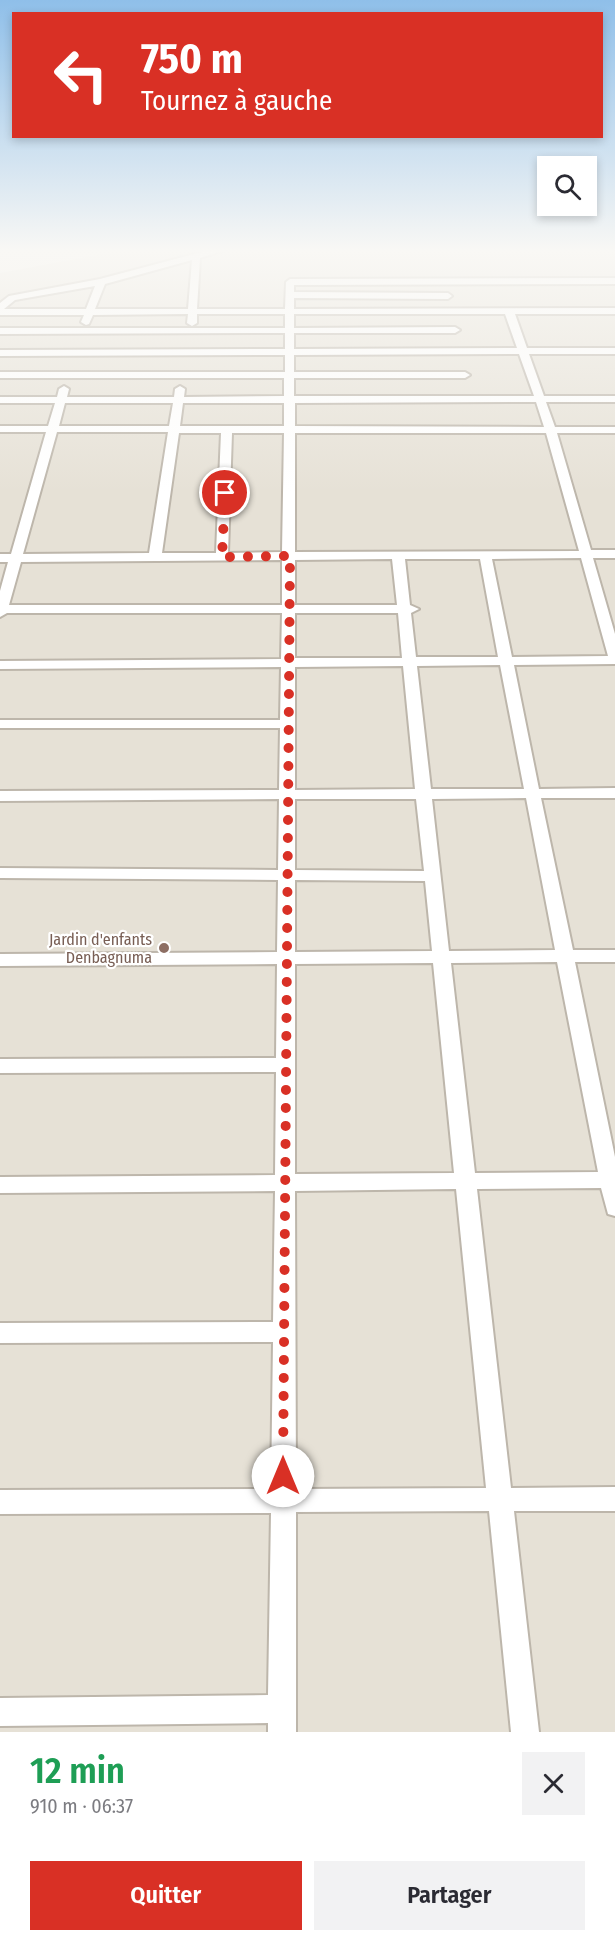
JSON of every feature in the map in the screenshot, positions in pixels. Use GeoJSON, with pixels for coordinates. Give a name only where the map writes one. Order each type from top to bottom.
{"type":"FeatureCollection","features":[{"type":"Feature","properties":{"kind":"street"},"geometry":{"type":"LineString","coordinates":[[0,331],[455,330],[465,375]]}},
{"type":"Feature","properties":{"kind":"street"},"geometry":{"type":"LineString","coordinates":[[0,665],[615,659],[551,430],[516,330]]}},
{"type":"Feature","properties":{"kind":"street"},"geometry":{"type":"LineString","coordinates":[[83,331],[68,375],[17,558],[0,610],[407,609]]}},
{"type":"Feature","properties":{"kind":"street"},"geometry":{"type":"LineString","coordinates":[[155,557],[183,375],[184,352],[190,331]]}},
{"type":"Feature","properties":{"kind":"street"},"geometry":{"type":"LineString","coordinates":[[0,1712],[282,1721],[291,331]]}},
{"type":"Feature","properties":{"kind":"street"},"geometry":{"type":"LineString","coordinates":[[0,400],[290,400],[465,375],[523,351],[615,351]]}},
{"type":"Feature","properties":{"kind":"street"},"geometry":{"type":"LineString","coordinates":[[0,353],[290,352],[465,375],[540,399],[615,399]]}},
{"type":"Feature","properties":{"kind":"street"},"geometry":{"type":"LineString","coordinates":[[0,375],[465,375]]}},
{"type":"Feature","properties":{"kind":"street"},"geometry":{"type":"LineString","coordinates":[[0,429],[615,430]]}},
{"type":"Feature","properties":{"kind":"street"},"geometry":{"type":"LineString","coordinates":[[222,557],[227,429]]}},
{"type":"Feature","properties":{"kind":"street"},"geometry":{"type":"LineString","coordinates":[[0,558],[615,554]]}},
{"type":"Feature","properties":{"kind":"street"},"geometry":{"type":"LineString","coordinates":[[485,555],[564,957],[612,1180],[615,1208]]}},
{"type":"Feature","properties":{"kind":"street"},"geometry":{"type":"LineString","coordinates":[[398,556],[407,609],[409,662],[525,1732]]}},
{"type":"Feature","properties":{"kind":"street"},"geometry":{"type":"LineString","coordinates":[[0,724],[288,724]]}},
{"type":"Feature","properties":{"kind":"street"},"geometry":{"type":"LineString","coordinates":[[0,796],[615,793]]}},
{"type":"Feature","properties":{"kind":"street"},"geometry":{"type":"LineString","coordinates":[[0,873],[432,876]]}},
{"type":"Feature","properties":{"kind":"street"},"geometry":{"type":"LineString","coordinates":[[0,960],[615,956]]}},
{"type":"Feature","properties":{"kind":"street"},"geometry":{"type":"LineString","coordinates":[[0,1066],[285,1065]]}},
{"type":"Feature","properties":{"kind":"street"},"geometry":{"type":"LineString","coordinates":[[0,1185],[612,1180]]}},
{"type":"Feature","properties":{"kind":"street"},"geometry":{"type":"LineString","coordinates":[[0,1333],[285,1332]]}},
{"type":"Feature","properties":{"kind":"street"},"geometry":{"type":"LineString","coordinates":[[0,1502],[615,1499]]}},
{"type":"Feature","properties":{"kind":"shaded area"},"geometry":{"type":"Polygon","coordinates":[[[0,330],[615,330],[615,1732],[0,1732],[0,330]]]}},
{"type":"Feature","properties":{"kind":"place","name":"Jardin d'enfants Denbagnuma"},"geometry":{"type":"Point","coordinates":[164,948]}},
{"type":"Feature","properties":{"kind":"route"},"geometry":{"type":"LineString","coordinates":[[225,493],[222,557],[290,556],[283,1476]]}}]}
